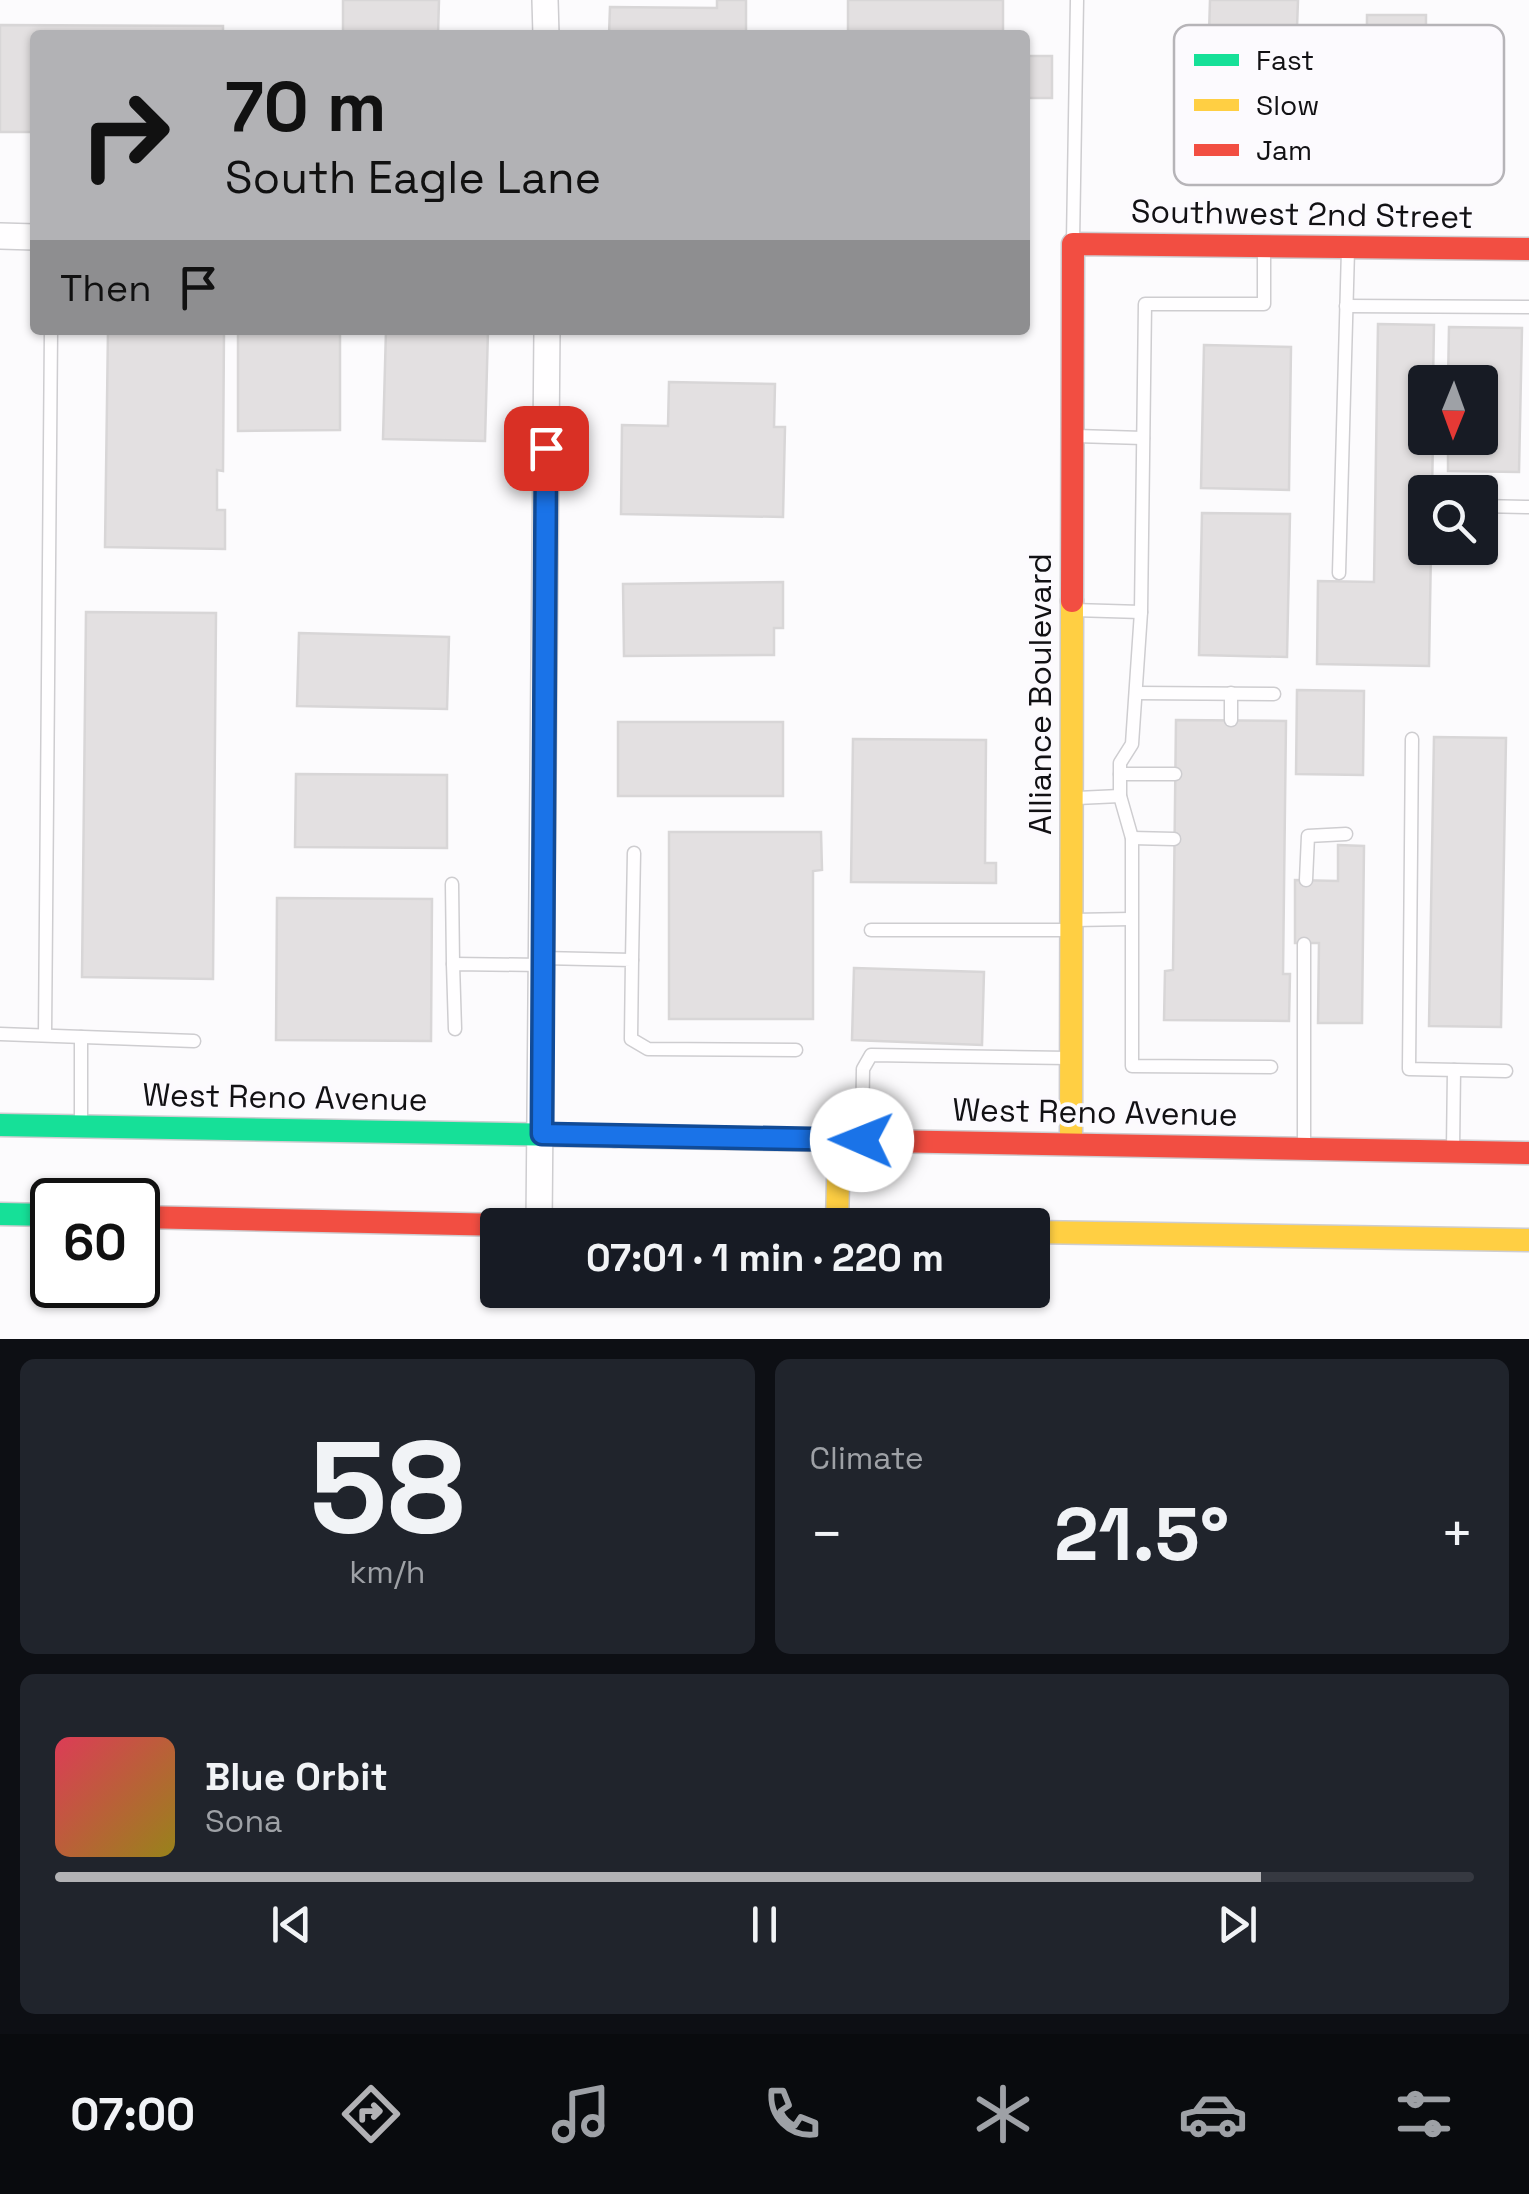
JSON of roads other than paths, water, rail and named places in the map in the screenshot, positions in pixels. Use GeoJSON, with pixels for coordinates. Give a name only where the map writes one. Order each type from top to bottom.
{"type":"FeatureCollection","features":[{"type":"Feature","properties":{"kind":"main road","name":"Southwest 2nd Street"},"geometry":{"type":"LineString","coordinates":[[1074,244],[1529,249]]}},
{"type":"Feature","properties":{"kind":"main road","name":"Alliance Boulevard"},"geometry":{"type":"LineString","coordinates":[[1072,1144],[1074,244]]}},
{"type":"Feature","properties":{"kind":"main road","name":"West Reno Avenue"},"geometry":{"type":"LineString","coordinates":[[0,1125],[1529,1153]]}},
{"type":"Feature","properties":{"kind":"main road"},"geometry":{"type":"LineString","coordinates":[[840,1208],[850,1140]]}},
{"type":"Feature","properties":{"kind":"main road"},"geometry":{"type":"LineString","coordinates":[[0,1214],[30,1215]]}},
{"type":"Feature","properties":{"kind":"main road"},"geometry":{"type":"LineString","coordinates":[[160,1217],[480,1224]]}},
{"type":"Feature","properties":{"kind":"main road"},"geometry":{"type":"LineString","coordinates":[[1050,1232],[1529,1240]]}},
{"type":"Feature","properties":{"kind":"street"},"geometry":{"type":"LineString","coordinates":[[546,0],[546,30]]}},
{"type":"Feature","properties":{"kind":"street"},"geometry":{"type":"LineString","coordinates":[[0,236],[30,237]]}},
{"type":"Feature","properties":{"kind":"street"},"geometry":{"type":"LineString","coordinates":[[540,1208],[547,335]]}},
{"type":"Feature","properties":{"kind":"lane"},"geometry":{"type":"LineString","coordinates":[[1074,244],[1077,0]]}},
{"type":"Feature","properties":{"kind":"lane"},"geometry":{"type":"LineString","coordinates":[[1264,246],[1264,304],[1145,304],[1141,612],[1132,744],[1120,763],[1120,796],[1132,838],[1132,1066],[1271,1066]]}},
{"type":"Feature","properties":{"kind":"lane"},"geometry":{"type":"LineString","coordinates":[[1340,573],[1348,247]]}},
{"type":"Feature","properties":{"kind":"lane"},"geometry":{"type":"LineString","coordinates":[[1346,306],[1529,307]]}},
{"type":"Feature","properties":{"kind":"lane"},"geometry":{"type":"LineString","coordinates":[[44,1036],[52,335]]}},
{"type":"Feature","properties":{"kind":"lane"},"geometry":{"type":"LineString","coordinates":[[1073,436],[1143,438]]}},
{"type":"Feature","properties":{"kind":"lane"},"geometry":{"type":"LineString","coordinates":[[1498,506],[1529,507]]}},
{"type":"Feature","properties":{"kind":"lane"},"geometry":{"type":"LineString","coordinates":[[1073,610],[1141,612]]}},
{"type":"Feature","properties":{"kind":"lane"},"geometry":{"type":"LineString","coordinates":[[1136,693],[1274,694]]}},
{"type":"Feature","properties":{"kind":"lane"},"geometry":{"type":"LineString","coordinates":[[1231,693],[1231,720]]}},
{"type":"Feature","properties":{"kind":"lane"},"geometry":{"type":"LineString","coordinates":[[1412,739],[1409,1070],[1506,1071]]}},
{"type":"Feature","properties":{"kind":"lane"},"geometry":{"type":"LineString","coordinates":[[1120,774],[1175,774]]}},
{"type":"Feature","properties":{"kind":"lane"},"geometry":{"type":"LineString","coordinates":[[1070,798],[1120,796]]}},
{"type":"Feature","properties":{"kind":"lane"},"geometry":{"type":"LineString","coordinates":[[1306,880],[1308,836],[1346,834]]}},
{"type":"Feature","properties":{"kind":"lane"},"geometry":{"type":"LineString","coordinates":[[1132,838],[1174,839]]}},
{"type":"Feature","properties":{"kind":"lane"},"geometry":{"type":"LineString","coordinates":[[634,853],[631,1039],[648,1048],[796,1050]]}},
{"type":"Feature","properties":{"kind":"lane"},"geometry":{"type":"LineString","coordinates":[[452,884],[455,1029]]}},
{"type":"Feature","properties":{"kind":"lane"},"geometry":{"type":"LineString","coordinates":[[871,930],[1072,925],[1131,919]]}},
{"type":"Feature","properties":{"kind":"lane"},"geometry":{"type":"LineString","coordinates":[[1304,944],[1304,1149]]}},
{"type":"Feature","properties":{"kind":"lane"},"geometry":{"type":"LineString","coordinates":[[453,964],[632,960]]}},
{"type":"Feature","properties":{"kind":"lane"},"geometry":{"type":"LineString","coordinates":[[0,1034],[194,1040]]}},
{"type":"Feature","properties":{"kind":"lane"},"geometry":{"type":"LineString","coordinates":[[80,1126],[81,1036]]}},
{"type":"Feature","properties":{"kind":"lane"},"geometry":{"type":"LineString","coordinates":[[850,1140],[863,1069],[871,1055],[1072,1058]]}},
{"type":"Feature","properties":{"kind":"lane"},"geometry":{"type":"LineString","coordinates":[[1452,1151],[1454,1070]]}}]}
